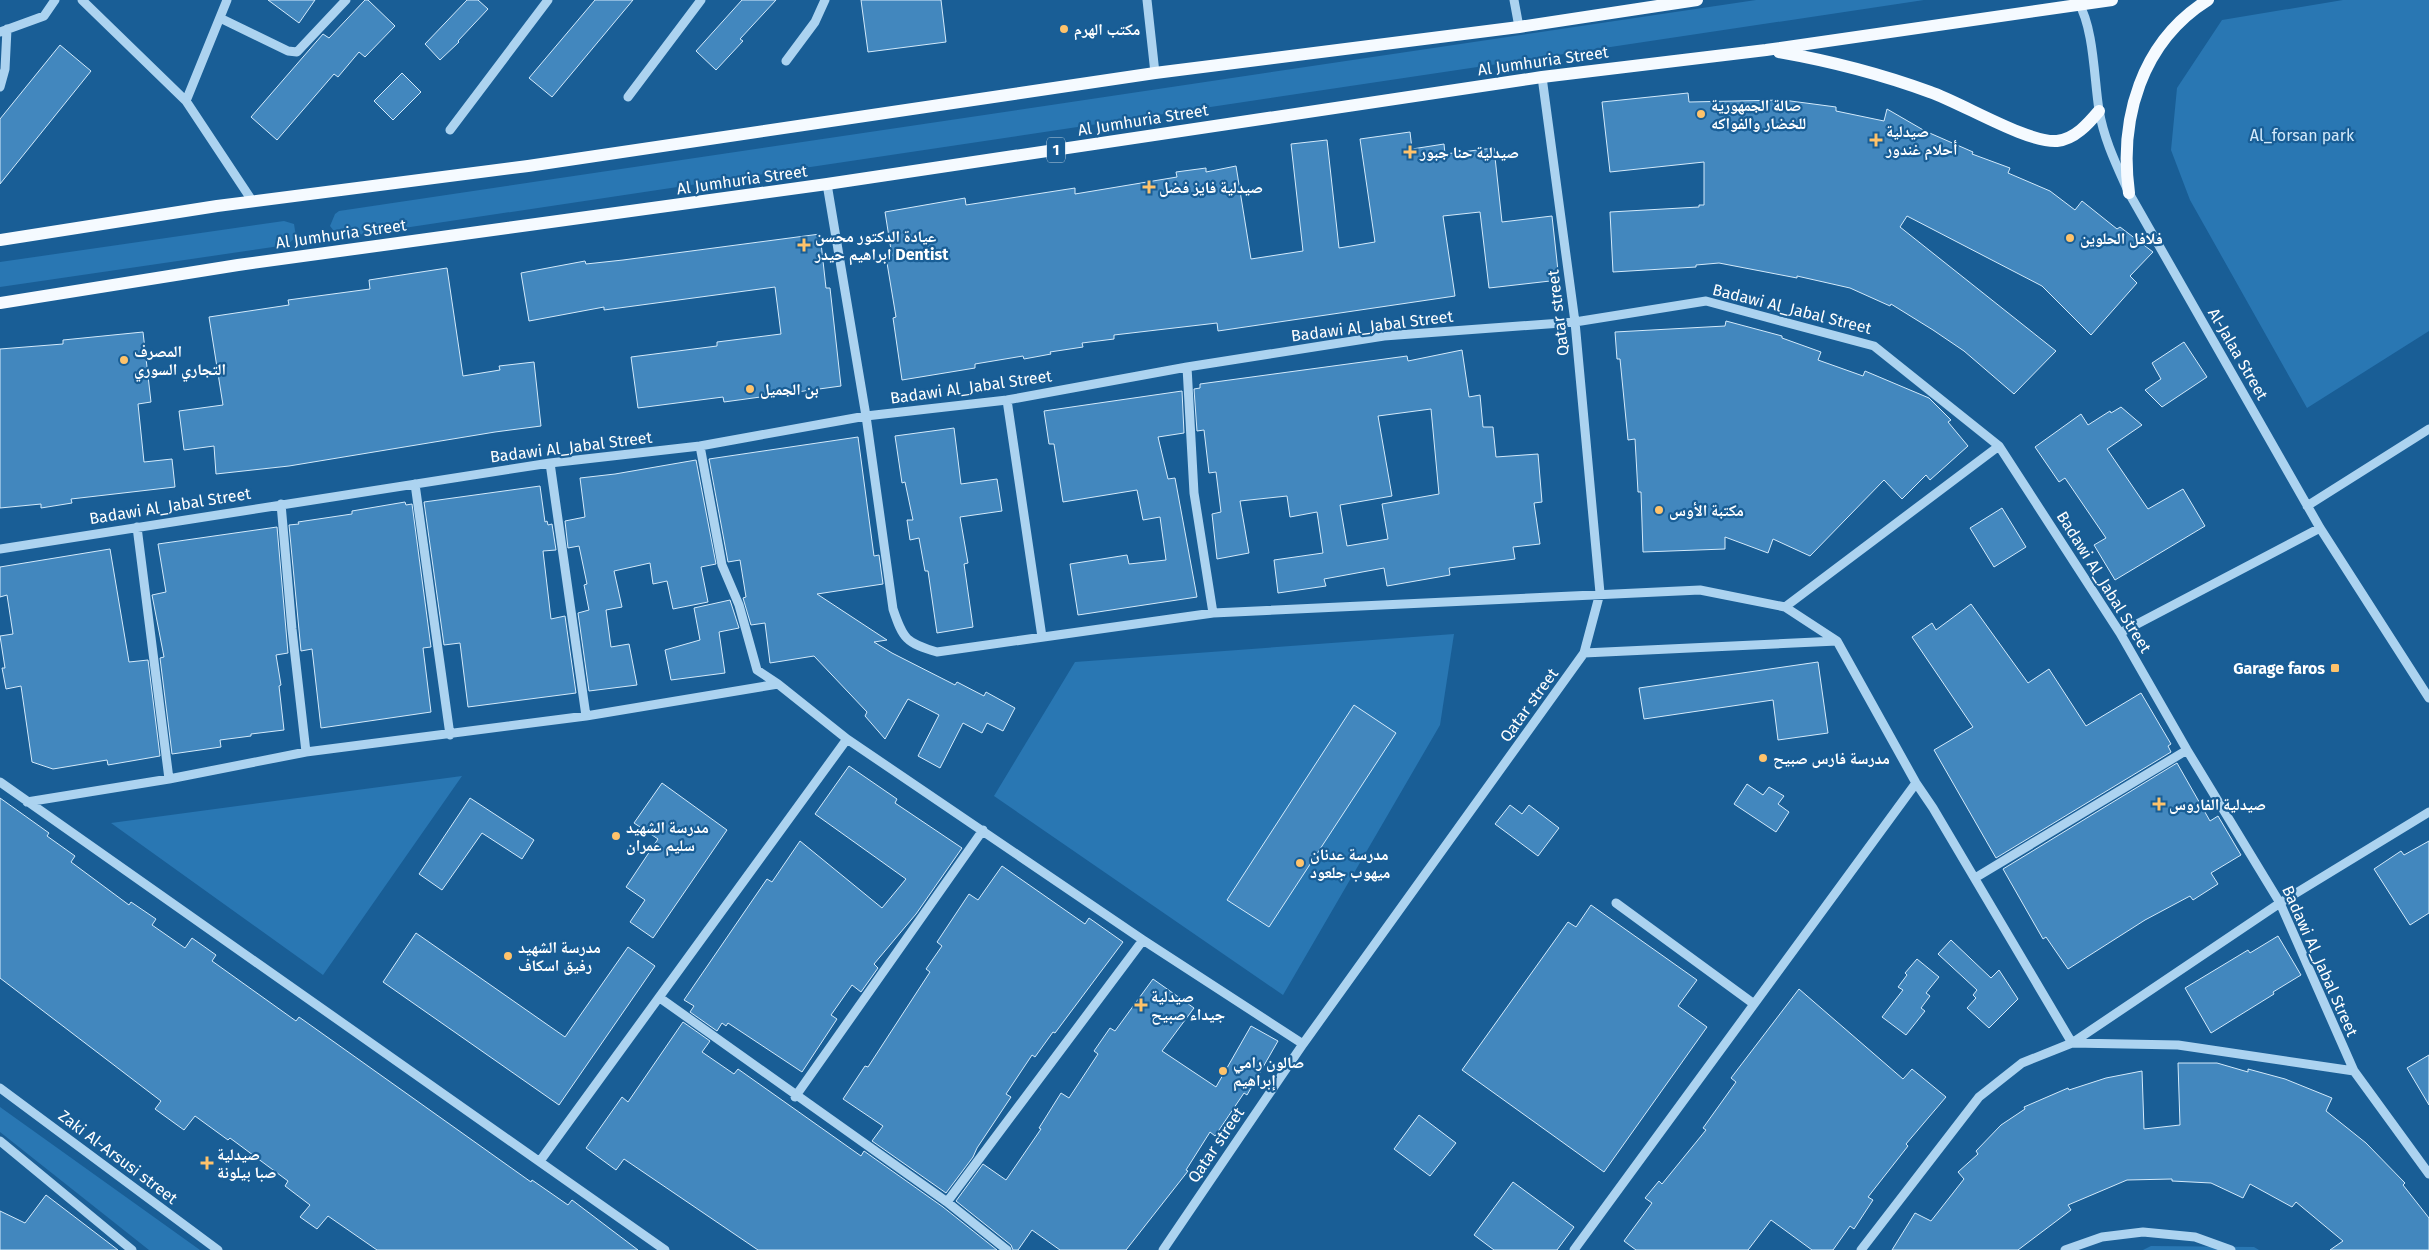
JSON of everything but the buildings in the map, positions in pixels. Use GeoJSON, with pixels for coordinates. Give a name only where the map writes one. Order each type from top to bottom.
{"type":"FeatureCollection","features":[{"type":"Feature","properties":{"kind":"main road"},"geometry":{"type":"LineString","coordinates":[[0,240],[253,202],[528,166],[1156,73],[1519,27],[1697,0]]}},
{"type":"Feature","properties":{"kind":"main road","name":"Al Jumhuria Street"},"geometry":{"type":"LineString","coordinates":[[0,303],[238,265],[827,184],[1542,76],[1766,50],[2079,2],[2112,0]]}},
{"type":"Feature","properties":{"kind":"main road"},"geometry":{"type":"LineString","coordinates":[[2129,193],[2126,169],[2126,138],[2134,99],[2142,76],[2168,36],[2184,19],[2208,0]]}},
{"type":"Feature","properties":{"kind":"main road"},"geometry":{"type":"LineString","coordinates":[[1766,50],[1850,67],[1891,78],[1970,108],[2035,138],[2058,141],[2082,130],[2099,111]]}},
{"type":"Feature","properties":{"kind":"street"},"geometry":{"type":"LineString","coordinates":[[0,87],[5,69],[3,31],[44,16],[55,0]]}},
{"type":"Feature","properties":{"kind":"street"},"geometry":{"type":"LineString","coordinates":[[82,0],[186,101],[253,202]]}},
{"type":"Feature","properties":{"kind":"street"},"geometry":{"type":"LineString","coordinates":[[186,101],[227,0]]}},
{"type":"Feature","properties":{"kind":"street"},"geometry":{"type":"LineString","coordinates":[[220,18],[288,51],[297,52],[346,0]]}},
{"type":"Feature","properties":{"kind":"street"},"geometry":{"type":"LineString","coordinates":[[450,130],[548,0]]}},
{"type":"Feature","properties":{"kind":"street"},"geometry":{"type":"LineString","coordinates":[[628,97],[701,0]]}},
{"type":"Feature","properties":{"kind":"street"},"geometry":{"type":"LineString","coordinates":[[786,61],[815,22],[825,0]]}},
{"type":"Feature","properties":{"kind":"street"},"geometry":{"type":"LineString","coordinates":[[1147,0],[1156,73]]}},
{"type":"Feature","properties":{"kind":"street"},"geometry":{"type":"LineString","coordinates":[[1514,0],[1519,27]]}},
{"type":"Feature","properties":{"kind":"street","name":"Al-Jalaa Street"},"geometry":{"type":"LineString","coordinates":[[2079,2],[2089,37],[2099,111],[2110,151],[2129,193],[2320,528],[2429,698]]}},
{"type":"Feature","properties":{"kind":"street","name":"Qatar street"},"geometry":{"type":"LineString","coordinates":[[1165,1249],[1303,1044],[1584,653],[1600,593],[1575,322],[1542,76]]}},
{"type":"Feature","properties":{"kind":"street"},"geometry":{"type":"LineString","coordinates":[[827,184],[866,416],[893,609],[901,634],[918,646],[936,652],[1213,613],[1600,593],[1700,590],[1785,607],[1837,641],[1916,783],[2072,1043]]}},
{"type":"Feature","properties":{"kind":"street","name":"Badawi Al_Jabal Street"},"geometry":{"type":"LineString","coordinates":[[0,549],[550,463],[700,446],[866,416],[1007,400],[1187,367],[1384,336],[1575,322],[1706,301],[1874,346],[1999,446],[2120,633],[2187,750],[2280,903],[2354,1071],[2429,1174]]}},
{"type":"Feature","properties":{"kind":"street"},"geometry":{"type":"LineString","coordinates":[[1187,367],[1194,493],[1213,613]]}},
{"type":"Feature","properties":{"kind":"street"},"geometry":{"type":"LineString","coordinates":[[1007,400],[1042,637]]}},
{"type":"Feature","properties":{"kind":"street"},"geometry":{"type":"LineString","coordinates":[[2307,506],[2429,429]]}},
{"type":"Feature","properties":{"kind":"street"},"geometry":{"type":"LineString","coordinates":[[700,446],[722,565],[739,605],[757,670],[778,684],[847,739],[1143,940],[1303,1044]]}},
{"type":"Feature","properties":{"kind":"street"},"geometry":{"type":"LineString","coordinates":[[1785,607],[1999,446]]}},
{"type":"Feature","properties":{"kind":"street"},"geometry":{"type":"LineString","coordinates":[[550,463],[586,716]]}},
{"type":"Feature","properties":{"kind":"street"},"geometry":{"type":"LineString","coordinates":[[415,484],[450,735]]}},
{"type":"Feature","properties":{"kind":"street"},"geometry":{"type":"LineString","coordinates":[[281,504],[292,629],[306,752]]}},
{"type":"Feature","properties":{"kind":"street"},"geometry":{"type":"LineString","coordinates":[[137,527],[169,779]]}},
{"type":"Feature","properties":{"kind":"street"},"geometry":{"type":"LineString","coordinates":[[2120,633],[2320,528]]}},
{"type":"Feature","properties":{"kind":"street"},"geometry":{"type":"LineString","coordinates":[[1584,653],[1837,641]]}},
{"type":"Feature","properties":{"kind":"street"},"geometry":{"type":"LineString","coordinates":[[27,802],[169,779],[306,752],[450,735],[586,716],[778,684]]}},
{"type":"Feature","properties":{"kind":"street"},"geometry":{"type":"LineString","coordinates":[[540,1162],[847,739]]}},
{"type":"Feature","properties":{"kind":"street"},"geometry":{"type":"LineString","coordinates":[[1974,878],[2187,750]]}},
{"type":"Feature","properties":{"kind":"street"},"geometry":{"type":"LineString","coordinates":[[0,782],[664,1250]]}},
{"type":"Feature","properties":{"kind":"street"},"geometry":{"type":"LineString","coordinates":[[1574,1250],[1916,783]]}},
{"type":"Feature","properties":{"kind":"street"},"geometry":{"type":"LineString","coordinates":[[1861,1250],[1979,1097],[2022,1063],[2072,1043],[2280,903],[2429,812]]}},
{"type":"Feature","properties":{"kind":"street"},"geometry":{"type":"LineString","coordinates":[[795,1097],[983,830]]}},
{"type":"Feature","properties":{"kind":"street"},"geometry":{"type":"LineString","coordinates":[[1616,903],[1754,1004]]}},
{"type":"Feature","properties":{"kind":"street"},"geometry":{"type":"LineString","coordinates":[[947,1202],[1143,940]]}},
{"type":"Feature","properties":{"kind":"street"},"geometry":{"type":"LineString","coordinates":[[660,998],[795,1097],[947,1202],[1008,1250]]}},
{"type":"Feature","properties":{"kind":"street"},"geometry":{"type":"LineString","coordinates":[[2072,1043],[2178,1045],[2354,1071]]}},
{"type":"Feature","properties":{"kind":"street","name":"Zaki Al-Arsusi street"},"geometry":{"type":"LineString","coordinates":[[0,1088],[218,1250]]}},
{"type":"Feature","properties":{"kind":"street"},"geometry":{"type":"LineString","coordinates":[[0,1141],[132,1250]]}},
{"type":"Feature","properties":{"kind":"street"},"geometry":{"type":"LineString","coordinates":[[2066,1250],[2102,1237],[2143,1232],[2195,1237],[2231,1250]]}},
{"type":"Feature","properties":{"kind":"green space"},"geometry":{"type":"Polygon","coordinates":[[[1756,0],[1924,0],[344,237],[337,235],[330,226],[335,214],[339,211],[1756,0]]]}},
{"type":"Feature","properties":{"kind":"green space","name":"Al_forsan park"},"geometry":{"type":"Polygon","coordinates":[[[2343,0],[2429,0],[2429,331],[2307,408],[2190,200],[2171,150],[2177,88],[2222,20],[2343,0]]]}},
{"type":"Feature","properties":{"kind":"green space"},"geometry":{"type":"Polygon","coordinates":[[[284,221],[294,224],[296,237],[287,245],[0,287],[0,262],[284,221]]]}},
{"type":"Feature","properties":{"kind":"green space"},"geometry":{"type":"Polygon","coordinates":[[[1454,634],[1440,725],[1283,995],[994,796],[1075,662],[1454,634]]]}},
{"type":"Feature","properties":{"kind":"green space"},"geometry":{"type":"Polygon","coordinates":[[[462,776],[323,975],[111,823],[462,776]]]}},
{"type":"Feature","properties":{"kind":"green space"},"geometry":{"type":"Polygon","coordinates":[[[0,1107],[200,1250],[149,1250],[0,1132],[0,1107]]]}},
{"type":"Feature","properties":{"kind":"green space"},"geometry":{"type":"Polygon","coordinates":[[[2151,1246],[2254,1247],[2259,1250],[2143,1250],[2151,1246]]]}},
{"type":"Feature","properties":{"kind":"place","name":"مكتب الهرم"},"geometry":{"type":"Point","coordinates":[1064,29]}},
{"type":"Feature","properties":{"kind":"place","name":"صالة الجمهورية للخضار والفواكه"},"geometry":{"type":"Point","coordinates":[1701,114]}},
{"type":"Feature","properties":{"kind":"place","name":"صيدلية أحلام غندور"},"geometry":{"type":"Point","coordinates":[1876,140]}},
{"type":"Feature","properties":{"kind":"place","name":"صيدلية حنا جبور"},"geometry":{"type":"Point","coordinates":[1410,152]}},
{"type":"Feature","properties":{"kind":"place","name":"صيدلية فايز فضل"},"geometry":{"type":"Point","coordinates":[1149,187]}},
{"type":"Feature","properties":{"kind":"place","name":"فلافل الحلوين"},"geometry":{"type":"Point","coordinates":[2070,238]}},
{"type":"Feature","properties":{"kind":"place","name":"عيادة الدكتور محسن ابراهيم حيدر Dentist"},"geometry":{"type":"Point","coordinates":[804,245]}},
{"type":"Feature","properties":{"kind":"place","name":"المصرف التجاري السوري"},"geometry":{"type":"Point","coordinates":[124,360]}},
{"type":"Feature","properties":{"kind":"place","name":"بن الجميل"},"geometry":{"type":"Point","coordinates":[750,389]}},
{"type":"Feature","properties":{"kind":"place","name":"مكتبة الأوس"},"geometry":{"type":"Point","coordinates":[1659,510]}},
{"type":"Feature","properties":{"kind":"place","name":"Garage faros"},"geometry":{"type":"Point","coordinates":[2335,668]}},
{"type":"Feature","properties":{"kind":"place","name":"مدرسة فارس صبيح"},"geometry":{"type":"Point","coordinates":[1763,758]}},
{"type":"Feature","properties":{"kind":"place","name":"صيدلية الفاروس"},"geometry":{"type":"Point","coordinates":[2159,804]}},
{"type":"Feature","properties":{"kind":"place","name":"مدرسة الشهيد سليم عمران"},"geometry":{"type":"Point","coordinates":[616,836]}},
{"type":"Feature","properties":{"kind":"place","name":"مدرسة عدنان ميهوب جلعود"},"geometry":{"type":"Point","coordinates":[1300,863]}},
{"type":"Feature","properties":{"kind":"place","name":"مدرسة الشهيد رفيق اسكاف"},"geometry":{"type":"Point","coordinates":[508,956]}},
{"type":"Feature","properties":{"kind":"place","name":"صيدلية جيداء صبيح"},"geometry":{"type":"Point","coordinates":[1141,1005]}},
{"type":"Feature","properties":{"kind":"place","name":"صالون رامي إبراهيم"},"geometry":{"type":"Point","coordinates":[1223,1071]}},
{"type":"Feature","properties":{"kind":"place","name":"صيدلية صبا بيلونة"},"geometry":{"type":"Point","coordinates":[207,1163]}}]}
